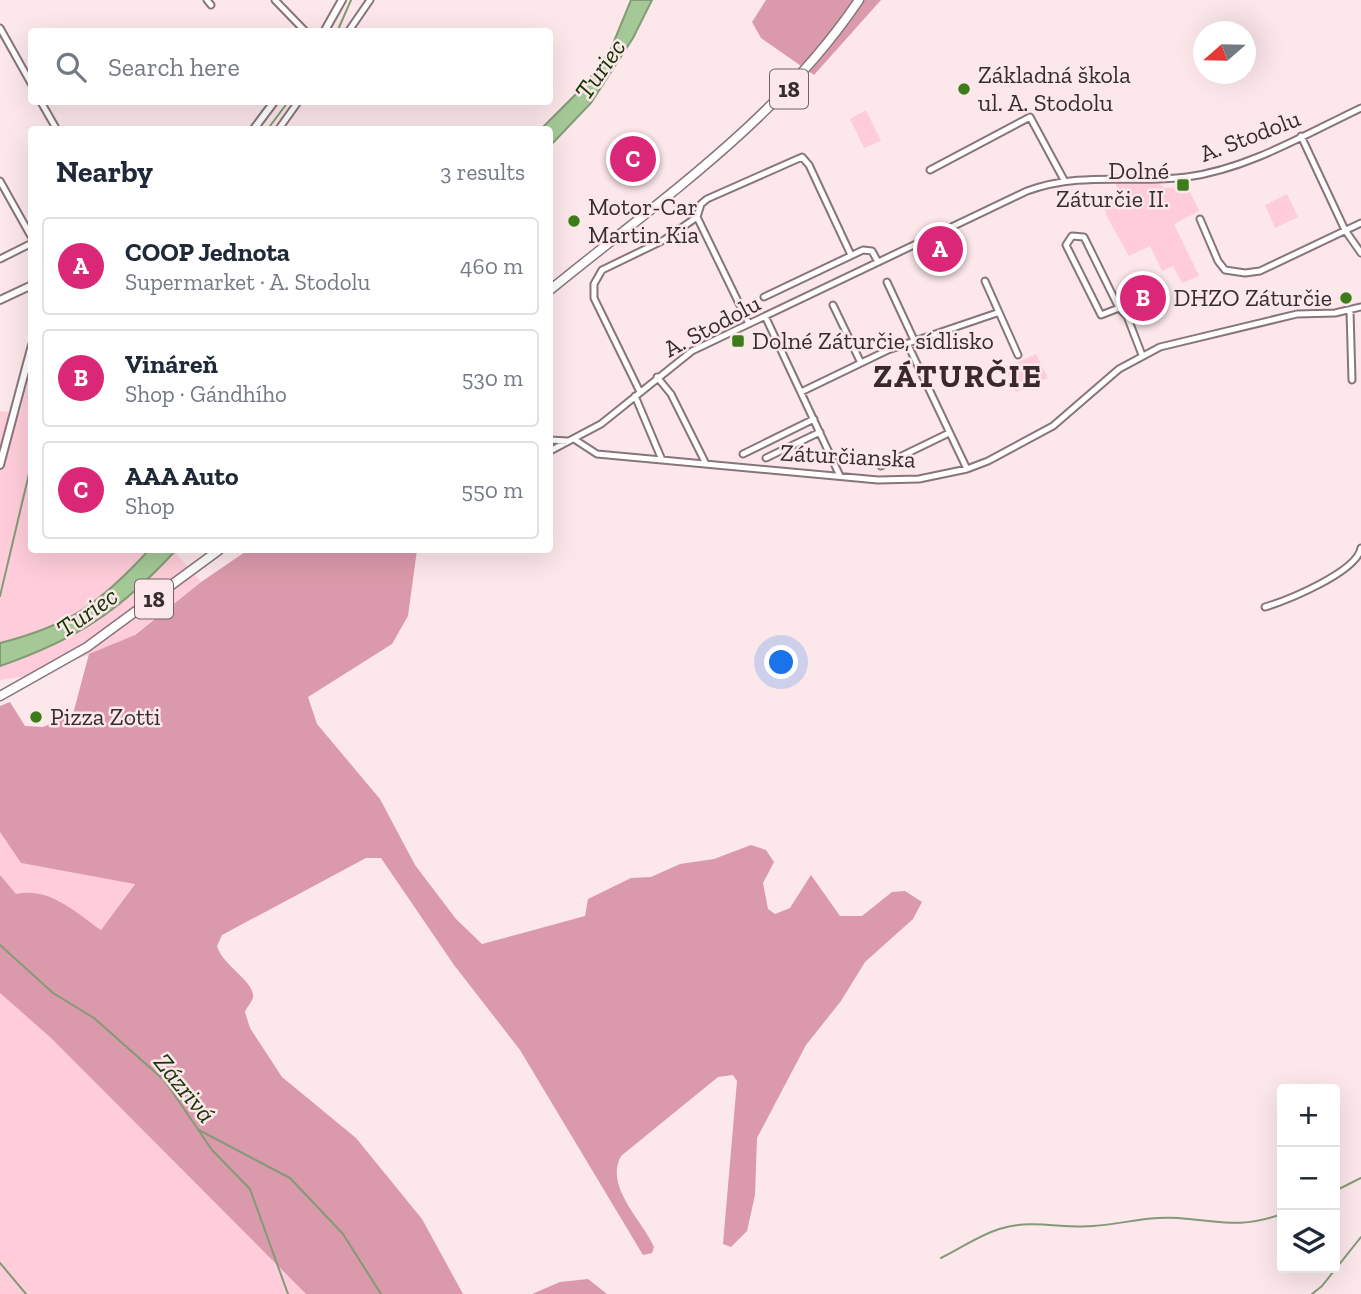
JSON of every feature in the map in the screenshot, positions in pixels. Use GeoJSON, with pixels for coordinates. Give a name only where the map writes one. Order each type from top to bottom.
{"type":"FeatureCollection","features":[{"type":"Feature","properties":{"kind":"main road"},"geometry":{"type":"LineString","coordinates":[[847,18],[850,0]]}},
{"type":"Feature","properties":{"kind":"main road","name":"18"},"geometry":{"type":"LineString","coordinates":[[553,288],[754,123],[802,75],[859,0]]}},
{"type":"Feature","properties":{"kind":"main road","name":"18"},"geometry":{"type":"LineString","coordinates":[[0,696],[87,647],[215,553]]}},
{"type":"Feature","properties":{"kind":"street"},"geometry":{"type":"LineString","coordinates":[[275,0],[302,28]]}},
{"type":"Feature","properties":{"kind":"street"},"geometry":{"type":"LineString","coordinates":[[326,28],[342,0]]}},
{"type":"Feature","properties":{"kind":"street"},"geometry":{"type":"LineString","coordinates":[[351,28],[370,0]]}},
{"type":"Feature","properties":{"kind":"street"},"geometry":{"type":"LineString","coordinates":[[0,28],[28,78]]}},
{"type":"Feature","properties":{"kind":"street"},"geometry":{"type":"LineString","coordinates":[[43,105],[55,126]]}},
{"type":"Feature","properties":{"kind":"street"},"geometry":{"type":"LineString","coordinates":[[256,126],[272,105]]}},
{"type":"Feature","properties":{"kind":"street"},"geometry":{"type":"LineString","coordinates":[[281,126],[296,105]]}},
{"type":"Feature","properties":{"kind":"street","name":"A. Stodolu"},"geometry":{"type":"LineString","coordinates":[[571,440],[601,424],[692,351],[1015,197],[1064,180],[1176,178],[1206,174],[1240,164],[1361,108]]}},
{"type":"Feature","properties":{"kind":"street"},"geometry":{"type":"LineString","coordinates":[[930,170],[1030,117],[1064,180]]}},
{"type":"Feature","properties":{"kind":"street"},"geometry":{"type":"LineString","coordinates":[[1301,136],[1345,230],[1361,253]]}},
{"type":"Feature","properties":{"kind":"street"},"geometry":{"type":"LineString","coordinates":[[662,460],[638,394],[594,298],[596,277],[602,270],[664,240],[697,218],[707,199],[793,158],[802,157],[809,164],[851,255],[869,250],[878,262]]}},
{"type":"Feature","properties":{"kind":"street"},"geometry":{"type":"LineString","coordinates":[[0,181],[28,234]]}},
{"type":"Feature","properties":{"kind":"street"},"geometry":{"type":"LineString","coordinates":[[697,218],[750,324]]}},
{"type":"Feature","properties":{"kind":"street"},"geometry":{"type":"LineString","coordinates":[[1200,219],[1218,261],[1225,270],[1245,273],[1260,271],[1361,223]]}},
{"type":"Feature","properties":{"kind":"street"},"geometry":{"type":"LineString","coordinates":[[1119,308],[1101,315],[1066,245],[1072,236],[1084,237],[1119,308],[1127,316],[1142,355]]}},
{"type":"Feature","properties":{"kind":"street"},"geometry":{"type":"LineString","coordinates":[[0,259],[28,243]]}},
{"type":"Feature","properties":{"kind":"street","name":"A. Stodolu"},"geometry":{"type":"LineString","coordinates":[[764,297],[851,255]]}},
{"type":"Feature","properties":{"kind":"street"},"geometry":{"type":"LineString","coordinates":[[985,281],[1018,355]]}},
{"type":"Feature","properties":{"kind":"street"},"geometry":{"type":"LineString","coordinates":[[887,282],[914,340]]}},
{"type":"Feature","properties":{"kind":"street"},"geometry":{"type":"LineString","coordinates":[[0,300],[28,287]]}},
{"type":"Feature","properties":{"kind":"street"},"geometry":{"type":"LineString","coordinates":[[833,305],[861,363]]}},
{"type":"Feature","properties":{"kind":"street","name":"Záturčianska"},"geometry":{"type":"LineString","coordinates":[[571,440],[597,454],[840,476],[919,479],[967,469],[1053,426],[1100,383],[1142,355],[1176,342],[1286,316],[1350,311],[1361,307]]}},
{"type":"Feature","properties":{"kind":"street"},"geometry":{"type":"LineString","coordinates":[[1350,311],[1352,380]]}},
{"type":"Feature","properties":{"kind":"street"},"geometry":{"type":"LineString","coordinates":[[801,392],[914,340],[998,313]]}},
{"type":"Feature","properties":{"kind":"street"},"geometry":{"type":"LineString","coordinates":[[765,316],[840,476]]}},
{"type":"Feature","properties":{"kind":"street"},"geometry":{"type":"LineString","coordinates":[[907,343],[967,469]]}},
{"type":"Feature","properties":{"kind":"street"},"geometry":{"type":"LineString","coordinates":[[0,465],[28,360]]}},
{"type":"Feature","properties":{"kind":"street"},"geometry":{"type":"LineString","coordinates":[[657,377],[671,394],[706,464]]}},
{"type":"Feature","properties":{"kind":"street"},"geometry":{"type":"LineString","coordinates":[[743,454],[814,419]]}},
{"type":"Feature","properties":{"kind":"street"},"geometry":{"type":"LineString","coordinates":[[766,458],[820,432]]}},
{"type":"Feature","properties":{"kind":"street"},"geometry":{"type":"LineString","coordinates":[[881,466],[949,433]]}},
{"type":"Feature","properties":{"kind":"street"},"geometry":{"type":"LineString","coordinates":[[553,440],[571,440]]}},
{"type":"Feature","properties":{"kind":"street"},"geometry":{"type":"LineString","coordinates":[[553,449],[571,440]]}},
{"type":"Feature","properties":{"kind":"street"},"geometry":{"type":"LineString","coordinates":[[1265,607],[1346,570],[1359,557],[1361,548]]}},
{"type":"Feature","properties":{"kind":"shaded area"},"geometry":{"type":"Polygon","coordinates":[[[766,0],[881,0],[814,75],[761,38],[752,22],[766,0]]]}},
{"type":"Feature","properties":{"kind":"shaded area"},"geometry":{"type":"Polygon","coordinates":[[[866,110],[881,141],[864,148],[850,119],[866,110]]]}},
{"type":"Feature","properties":{"kind":"shaded area"},"geometry":{"type":"Polygon","coordinates":[[[1115,182],[1156,182],[1165,188],[1188,187],[1199,211],[1174,224],[1199,276],[1182,283],[1173,266],[1162,271],[1150,246],[1129,256],[1107,217],[1103,201],[1120,194],[1115,182]]]}},
{"type":"Feature","properties":{"kind":"shaded area"},"geometry":{"type":"Polygon","coordinates":[[[1287,194],[1298,217],[1275,228],[1265,205],[1287,194]]]}},
{"type":"Feature","properties":{"kind":"shaded area"},"geometry":{"type":"Polygon","coordinates":[[[1036,354],[1048,378],[1016,392],[1005,368],[1036,354]]]}},
{"type":"Feature","properties":{"kind":"shaded area"},"geometry":{"type":"Polygon","coordinates":[[[28,378],[28,553],[176,553],[201,582],[126,641],[34,675],[0,680],[0,411],[20,414],[28,378]]]}},
{"type":"Feature","properties":{"kind":"shaded area"},"geometry":{"type":"Polygon","coordinates":[[[244,553],[417,553],[408,616],[392,644],[308,697],[317,724],[380,799],[415,865],[456,919],[482,944],[585,916],[588,899],[631,878],[651,877],[680,864],[714,859],[751,845],[766,850],[774,862],[763,883],[768,909],[775,914],[790,908],[811,875],[840,916],[862,916],[892,892],[905,891],[922,902],[913,919],[865,962],[841,1001],[806,1045],[757,1138],[755,1195],[747,1231],[731,1247],[723,1244],[737,1081],[733,1075],[718,1077],[621,1156],[617,1180],[621,1192],[654,1247],[652,1253],[643,1255],[520,1050],[454,965],[381,858],[366,858],[222,935],[217,946],[225,960],[252,991],[253,997],[245,1012],[250,1028],[282,1077],[356,1138],[422,1219],[463,1294],[306,1294],[51,1038],[0,993],[0,875],[16,894],[40,894],[51,898],[101,930],[135,884],[21,863],[0,832],[0,706],[10,702],[25,726],[43,727],[73,714],[89,654],[135,635],[201,582],[244,553]]]}},
{"type":"Feature","properties":{"kind":"shaded area"},"geometry":{"type":"Polygon","coordinates":[[[0,832],[21,863],[135,883],[101,930],[57,899],[0,913],[0,832]]]}},
{"type":"Feature","properties":{"kind":"shaded area"},"geometry":{"type":"Polygon","coordinates":[[[0,993],[51,1038],[306,1294],[0,1294],[0,993]]]}},
{"type":"Feature","properties":{"kind":"shaded area"},"geometry":{"type":"Polygon","coordinates":[[[588,1279],[607,1294],[532,1294],[560,1282],[588,1279]]]}},
{"type":"Feature","properties":{"kind":"water","name":"Turiec"},"geometry":{"type":"Polygon","coordinates":[[[631,0],[652,0],[633,38],[591,103],[553,143],[553,126],[544,126],[582,88],[610,51],[631,0]]]}},
{"type":"Feature","properties":{"kind":"water","name":"Turiec"},"geometry":{"type":"Polygon","coordinates":[[[146,553],[173,553],[136,590],[97,620],[53,645],[0,666],[0,643],[65,620],[83,610],[115,584],[146,553]]]}},
{"type":"Feature","properties":{"kind":"waterway"},"geometry":{"type":"LineString","coordinates":[[339,28],[351,0]]}},
{"type":"Feature","properties":{"kind":"waterway"},"geometry":{"type":"LineString","coordinates":[[270,126],[286,105]]}},
{"type":"Feature","properties":{"kind":"waterway"},"geometry":{"type":"LineString","coordinates":[[0,596],[28,478]]}},
{"type":"Feature","properties":{"kind":"waterway","name":"Zázrivá"},"geometry":{"type":"LineString","coordinates":[[0,945],[53,993],[94,1018],[165,1081],[212,1150],[250,1189],[288,1294]]}},
{"type":"Feature","properties":{"kind":"waterway"},"geometry":{"type":"LineString","coordinates":[[199,1130],[290,1178],[343,1234],[381,1294]]}},
{"type":"Feature","properties":{"kind":"waterway"},"geometry":{"type":"LineString","coordinates":[[1340,1188],[1361,1178]]}},
{"type":"Feature","properties":{"kind":"waterway"},"geometry":{"type":"LineString","coordinates":[[941,1258],[987,1234],[1014,1225],[1082,1227],[1166,1218],[1242,1223],[1277,1216]]}},
{"type":"Feature","properties":{"kind":"waterway"},"geometry":{"type":"LineString","coordinates":[[1312,1294],[1322,1286],[1361,1237]]}},
{"type":"Feature","properties":{"kind":"waterway"},"geometry":{"type":"LineString","coordinates":[[0,1263],[26,1294]]}},
{"type":"Feature","properties":{"kind":"place","name":"Základná škola ul. A. Stodolu"},"geometry":{"type":"Point","coordinates":[964,89]}},
{"type":"Feature","properties":{"kind":"place","name":"AAA Auto"},"geometry":{"type":"Point","coordinates":[633,159]}},
{"type":"Feature","properties":{"kind":"place","name":"Dolné Záturčie II."},"geometry":{"type":"Point","coordinates":[1183,185]}},
{"type":"Feature","properties":{"kind":"place","name":"Motor-Car Martin Kia"},"geometry":{"type":"Point","coordinates":[574,221]}},
{"type":"Feature","properties":{"kind":"place","name":"COOP Jednota"},"geometry":{"type":"Point","coordinates":[940,249]}},
{"type":"Feature","properties":{"kind":"place","name":"Vináreň"},"geometry":{"type":"Point","coordinates":[1143,298]}},
{"type":"Feature","properties":{"kind":"place","name":"DHZO Záturčie"},"geometry":{"type":"Point","coordinates":[1346,298]}},
{"type":"Feature","properties":{"kind":"place","name":"Dolné Záturčie, sídlisko"},"geometry":{"type":"Point","coordinates":[738,341]}},
{"type":"Feature","properties":{"kind":"place","name":"Pizza Zotti"},"geometry":{"type":"Point","coordinates":[36,717]}},
{"type":"Feature","properties":{"kind":"district","name":"ZÁTURČIE"},"geometry":{"type":"Point","coordinates":[958,376]}}]}
